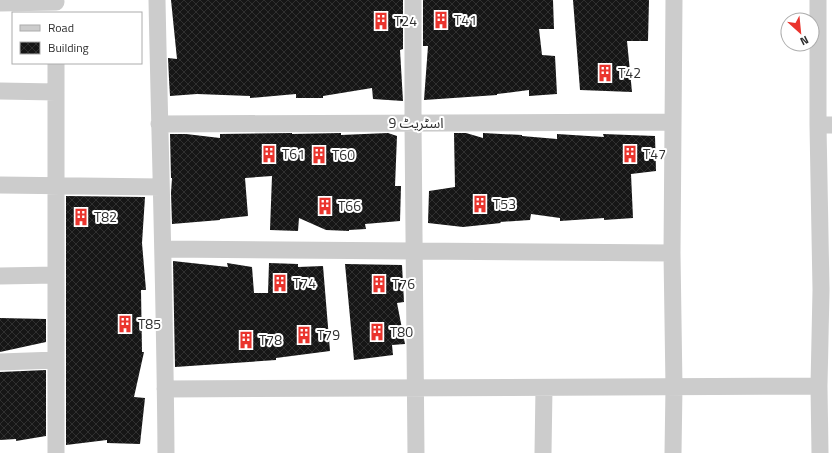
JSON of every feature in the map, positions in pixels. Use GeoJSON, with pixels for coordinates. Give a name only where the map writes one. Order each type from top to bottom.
{"type":"FeatureCollection","features":[{"type":"Feature","properties":{"kind":"street"},"geometry":{"type":"LineString","coordinates":[[157,0],[166,389],[166,453]]}},
{"type":"Feature","properties":{"kind":"street"},"geometry":{"type":"LineString","coordinates":[[413,0],[416,453]]}},
{"type":"Feature","properties":{"kind":"street"},"geometry":{"type":"LineString","coordinates":[[673,453],[672,122],[674,0]]}},
{"type":"Feature","properties":{"kind":"street"},"geometry":{"type":"LineString","coordinates":[[818,0],[825,125],[826,290],[819,386],[820,453]]}},
{"type":"Feature","properties":{"kind":"street"},"geometry":{"type":"LineString","coordinates":[[0,3],[56,5]]}},
{"type":"Feature","properties":{"kind":"street"},"geometry":{"type":"LineString","coordinates":[[56,64],[56,453]]}},
{"type":"Feature","properties":{"kind":"street"},"geometry":{"type":"LineString","coordinates":[[0,91],[56,92]]}},
{"type":"Feature","properties":{"kind":"street","name":"اسٹریٹ 9"},"geometry":{"type":"LineString","coordinates":[[159,124],[672,122]]}},
{"type":"Feature","properties":{"kind":"street"},"geometry":{"type":"LineString","coordinates":[[0,185],[161,187]]}},
{"type":"Feature","properties":{"kind":"street"},"geometry":{"type":"LineString","coordinates":[[163,250],[672,253]]}},
{"type":"Feature","properties":{"kind":"street"},"geometry":{"type":"LineString","coordinates":[[0,276],[56,275]]}},
{"type":"Feature","properties":{"kind":"street"},"geometry":{"type":"LineString","coordinates":[[0,362],[56,360]]}},
{"type":"Feature","properties":{"kind":"street"},"geometry":{"type":"LineString","coordinates":[[166,389],[819,386]]}},
{"type":"Feature","properties":{"kind":"street"},"geometry":{"type":"LineString","coordinates":[[543,453],[544,388]]}},
{"type":"Feature","properties":{"kind":"building"},"geometry":{"type":"Polygon","coordinates":[[[171,0],[403,0],[403,49],[400,50],[403,101],[373,99],[372,88],[323,96],[323,98],[296,98],[296,94],[250,98],[250,96],[197,94],[170,96],[168,58],[177,59],[171,0]]]}},
{"type":"Feature","properties":{"kind":"building"},"geometry":{"type":"Polygon","coordinates":[[[423,0],[553,0],[554,29],[539,29],[542,55],[555,56],[557,94],[529,96],[529,90],[497,95],[424,100],[428,46],[423,46],[423,0]]]}},
{"type":"Feature","properties":{"kind":"building"},"geometry":{"type":"Polygon","coordinates":[[[573,0],[649,0],[648,41],[627,41],[632,92],[580,90],[573,0]]]}},
{"type":"Feature","properties":{"kind":"building"},"geometry":{"type":"Polygon","coordinates":[[[341,133],[341,135],[388,133],[397,136],[395,186],[401,186],[400,221],[365,224],[366,229],[349,231],[326,230],[299,218],[298,231],[270,230],[272,176],[245,178],[248,216],[172,224],[170,134],[186,134],[220,138],[220,134],[341,133]]]}},
{"type":"Feature","properties":{"kind":"building"},"geometry":{"type":"Polygon","coordinates":[[[454,133],[466,133],[483,138],[483,133],[557,139],[557,134],[604,137],[603,134],[655,136],[656,171],[631,174],[633,218],[560,221],[560,218],[531,214],[530,220],[463,227],[428,223],[429,191],[455,187],[454,133]]]}},
{"type":"Feature","properties":{"kind":"building"},"geometry":{"type":"Polygon","coordinates":[[[66,196],[145,197],[142,243],[146,290],[141,290],[142,352],[144,352],[134,397],[145,398],[140,444],[107,443],[107,440],[66,445],[66,196]]]}},
{"type":"Feature","properties":{"kind":"building"},"geometry":{"type":"Polygon","coordinates":[[[173,261],[228,267],[227,263],[252,267],[254,293],[268,293],[269,263],[298,264],[298,267],[323,266],[330,351],[276,358],[276,360],[175,367],[173,261]]]}},
{"type":"Feature","properties":{"kind":"building"},"geometry":{"type":"Polygon","coordinates":[[[345,264],[402,265],[404,302],[397,303],[405,344],[392,345],[393,355],[354,360],[345,264]]]}},
{"type":"Feature","properties":{"kind":"building"},"geometry":{"type":"Polygon","coordinates":[[[0,318],[46,319],[46,342],[0,352],[0,318]]]}},
{"type":"Feature","properties":{"kind":"building"},"geometry":{"type":"Polygon","coordinates":[[[46,370],[46,436],[16,441],[16,439],[0,440],[0,372],[46,370]]]}},
{"type":"Feature","properties":{"kind":"place","name":"T41"},"geometry":{"type":"Point","coordinates":[441,20]}},
{"type":"Feature","properties":{"kind":"place","name":"T24"},"geometry":{"type":"Point","coordinates":[381,21]}},
{"type":"Feature","properties":{"kind":"place","name":"T42"},"geometry":{"type":"Point","coordinates":[605,73]}},
{"type":"Feature","properties":{"kind":"place","name":"T61"},"geometry":{"type":"Point","coordinates":[269,154]}},
{"type":"Feature","properties":{"kind":"place","name":"T47"},"geometry":{"type":"Point","coordinates":[630,154]}},
{"type":"Feature","properties":{"kind":"place","name":"T60"},"geometry":{"type":"Point","coordinates":[319,155]}},
{"type":"Feature","properties":{"kind":"place","name":"T53"},"geometry":{"type":"Point","coordinates":[480,204]}},
{"type":"Feature","properties":{"kind":"place","name":"T66"},"geometry":{"type":"Point","coordinates":[325,206]}},
{"type":"Feature","properties":{"kind":"place","name":"T82"},"geometry":{"type":"Point","coordinates":[81,217]}},
{"type":"Feature","properties":{"kind":"place","name":"T74"},"geometry":{"type":"Point","coordinates":[280,283]}},
{"type":"Feature","properties":{"kind":"place","name":"T76"},"geometry":{"type":"Point","coordinates":[379,284]}},
{"type":"Feature","properties":{"kind":"place","name":"T85"},"geometry":{"type":"Point","coordinates":[125,324]}},
{"type":"Feature","properties":{"kind":"place","name":"T80"},"geometry":{"type":"Point","coordinates":[377,332]}},
{"type":"Feature","properties":{"kind":"place","name":"T79"},"geometry":{"type":"Point","coordinates":[304,335]}},
{"type":"Feature","properties":{"kind":"place","name":"T78"},"geometry":{"type":"Point","coordinates":[246,340]}}]}
